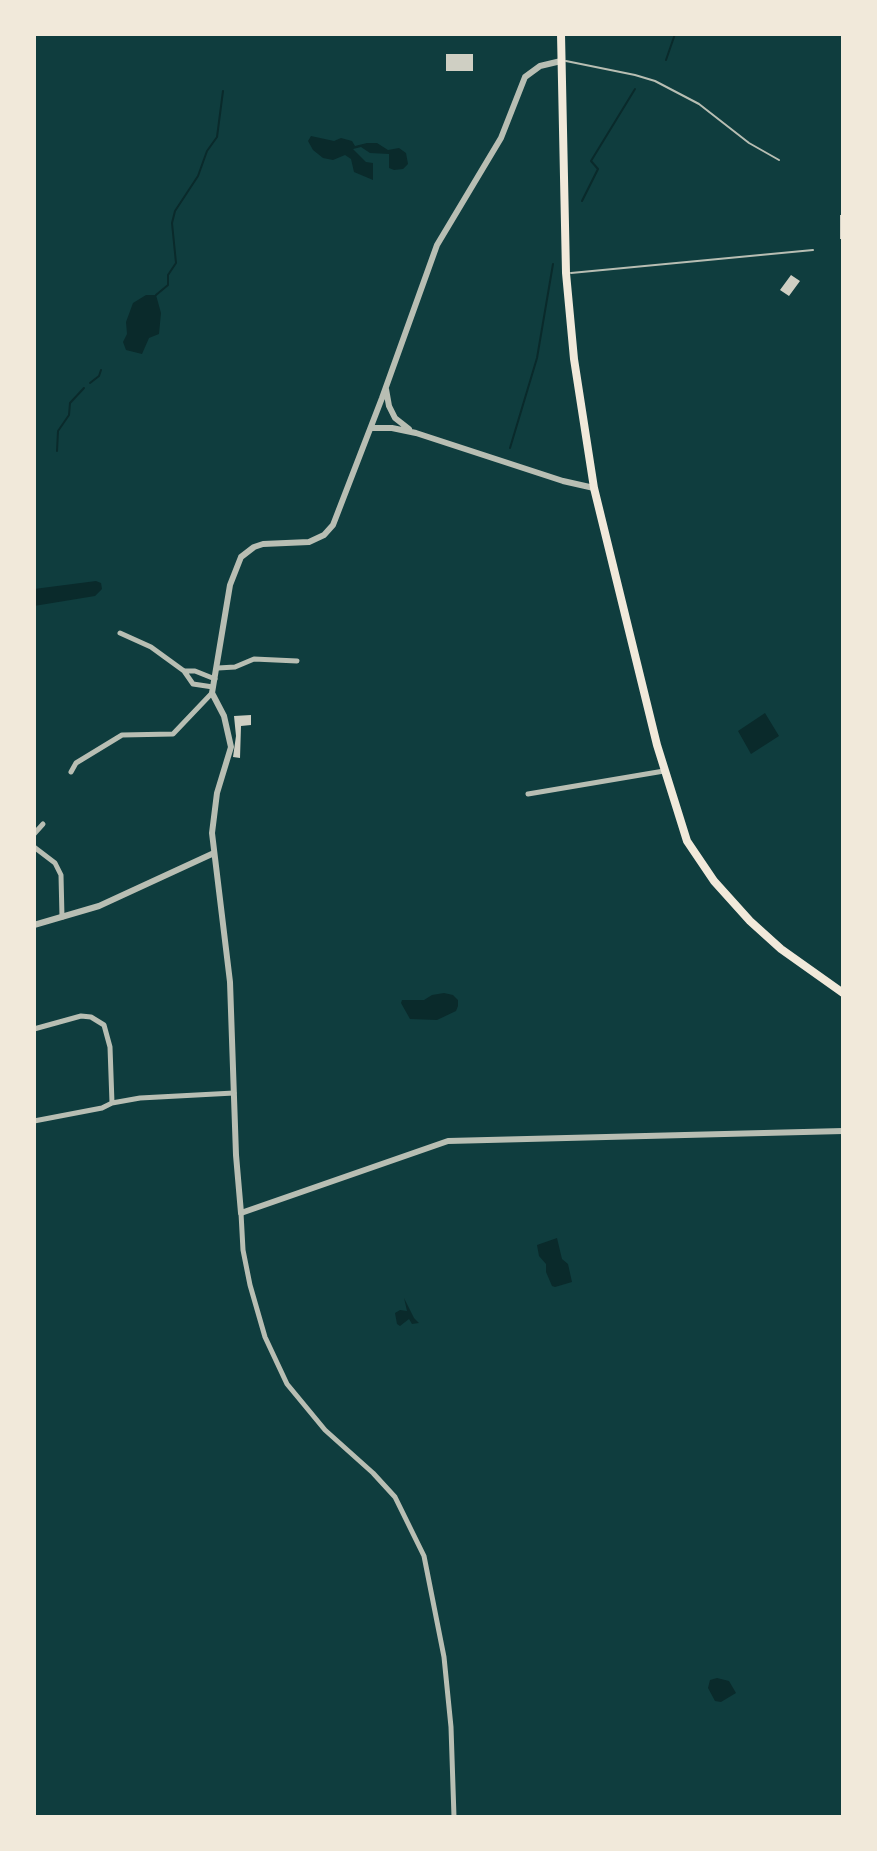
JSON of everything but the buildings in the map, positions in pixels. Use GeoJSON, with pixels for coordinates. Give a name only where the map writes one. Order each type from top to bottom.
{"type":"FeatureCollection","features":[{"type":"Feature","properties":{"kind":"main road"},"geometry":{"type":"LineString","coordinates":[[561,34],[566,273],[574,359],[594,488],[665,771],[687,841],[714,881],[750,921],[781,949],[843,993]]}},
{"type":"Feature","properties":{"kind":"street"},"geometry":{"type":"LineString","coordinates":[[71,772],[76,763],[122,735],[173,734],[213,686],[224,611],[232,577],[241,557],[263,544],[309,542],[324,535],[333,525],[437,245],[501,138],[525,77],[540,66],[561,61]]}},
{"type":"Feature","properties":{"kind":"street"},"geometry":{"type":"LineString","coordinates":[[386,388],[395,418],[416,433]]}},
{"type":"Feature","properties":{"kind":"street"},"geometry":{"type":"LineString","coordinates":[[371,428],[416,433],[563,481],[594,488]]}},
{"type":"Feature","properties":{"kind":"street"},"geometry":{"type":"LineString","coordinates":[[120,633],[137,640],[184,671],[193,684],[213,686]]}},
{"type":"Feature","properties":{"kind":"street"},"geometry":{"type":"LineString","coordinates":[[134,648],[137,640]]}},
{"type":"Feature","properties":{"kind":"street"},"geometry":{"type":"LineString","coordinates":[[218,668],[235,667],[254,659],[297,661]]}},
{"type":"Feature","properties":{"kind":"street"},"geometry":{"type":"LineString","coordinates":[[184,671],[195,671],[213,686],[231,747],[217,793],[212,833],[219,869],[230,982],[236,1155],[243,1250],[250,1285],[265,1337],[287,1384],[325,1430],[395,1497],[424,1556],[444,1657],[451,1727],[454,1817]]}},
{"type":"Feature","properties":{"kind":"street"},"geometry":{"type":"LineString","coordinates":[[528,794],[665,771]]}},
{"type":"Feature","properties":{"kind":"street"},"geometry":{"type":"LineString","coordinates":[[34,834],[43,824]]}},
{"type":"Feature","properties":{"kind":"street"},"geometry":{"type":"LineString","coordinates":[[34,847],[55,863],[61,875],[62,918]]}},
{"type":"Feature","properties":{"kind":"street"},"geometry":{"type":"LineString","coordinates":[[34,925],[99,906],[214,853]]}},
{"type":"Feature","properties":{"kind":"street"},"geometry":{"type":"LineString","coordinates":[[34,1029],[81,1016],[91,1017],[104,1025],[110,1047],[112,1103]]}},
{"type":"Feature","properties":{"kind":"street"},"geometry":{"type":"LineString","coordinates":[[34,1121],[102,1108],[112,1103],[174,1094],[235,1093]]}},
{"type":"Feature","properties":{"kind":"street"},"geometry":{"type":"LineString","coordinates":[[241,1213],[448,1141],[843,1131]]}},
{"type":"Feature","properties":{"kind":"lane"},"geometry":{"type":"LineString","coordinates":[[561,61],[655,81],[699,104],[749,143],[779,160]]}},
{"type":"Feature","properties":{"kind":"lane"},"geometry":{"type":"LineString","coordinates":[[566,273],[813,250]]}},
{"type":"Feature","properties":{"kind":"water"},"geometry":{"type":"Polygon","coordinates":[[[311,136],[334,141],[341,138],[352,141],[355,146],[377,143],[388,150],[399,148],[406,153],[408,164],[403,169],[394,170],[389,168],[389,154],[370,153],[361,147],[353,149],[366,162],[373,163],[373,180],[354,172],[351,159],[345,155],[333,160],[323,158],[308,141],[311,136]]]}},
{"type":"Feature","properties":{"kind":"water"},"geometry":{"type":"Polygon","coordinates":[[[146,295],[156,295],[161,313],[159,334],[149,338],[142,354],[126,350],[123,342],[133,303],[146,295]]]}},
{"type":"Feature","properties":{"kind":"water"},"geometry":{"type":"Polygon","coordinates":[[[96,581],[101,583],[102,589],[95,596],[34,606],[34,589],[96,581]]]}},
{"type":"Feature","properties":{"kind":"water"},"geometry":{"type":"Polygon","coordinates":[[[765,713],[779,736],[751,754],[738,731],[765,713]]]}},
{"type":"Feature","properties":{"kind":"water"},"geometry":{"type":"Polygon","coordinates":[[[444,993],[453,995],[458,1000],[458,1006],[456,1011],[437,1020],[410,1019],[401,1003],[402,1000],[424,1000],[444,993]]]}},
{"type":"Feature","properties":{"kind":"water"},"geometry":{"type":"Polygon","coordinates":[[[557,1238],[572,1282],[555,1287],[546,1272],[546,1264],[539,1256],[537,1245],[557,1238]]]}},
{"type":"Feature","properties":{"kind":"water"},"geometry":{"type":"Polygon","coordinates":[[[404,1298],[419,1323],[412,1324],[409,1319],[400,1326],[397,1324],[395,1313],[407,1311],[404,1298]]]}},
{"type":"Feature","properties":{"kind":"water"},"geometry":{"type":"Polygon","coordinates":[[[710,1680],[729,1681],[736,1693],[721,1702],[715,1701],[708,1688],[710,1680]]]}},
{"type":"Feature","properties":{"kind":"waterway"},"geometry":{"type":"LineString","coordinates":[[666,60],[675,34]]}},
{"type":"Feature","properties":{"kind":"waterway"},"geometry":{"type":"LineString","coordinates":[[582,201],[598,169],[591,161],[635,89]]}},
{"type":"Feature","properties":{"kind":"waterway"},"geometry":{"type":"LineString","coordinates":[[156,295],[168,285],[168,275],[176,263],[172,223],[175,211],[198,176],[207,151],[217,137],[223,91]]}},
{"type":"Feature","properties":{"kind":"waterway"},"geometry":{"type":"LineString","coordinates":[[510,448],[537,358],[553,264]]}},
{"type":"Feature","properties":{"kind":"waterway"},"geometry":{"type":"LineString","coordinates":[[90,383],[101,370]]}},
{"type":"Feature","properties":{"kind":"waterway"},"geometry":{"type":"LineString","coordinates":[[57,451],[58,431],[69,415],[70,403],[84,388]]}}]}
